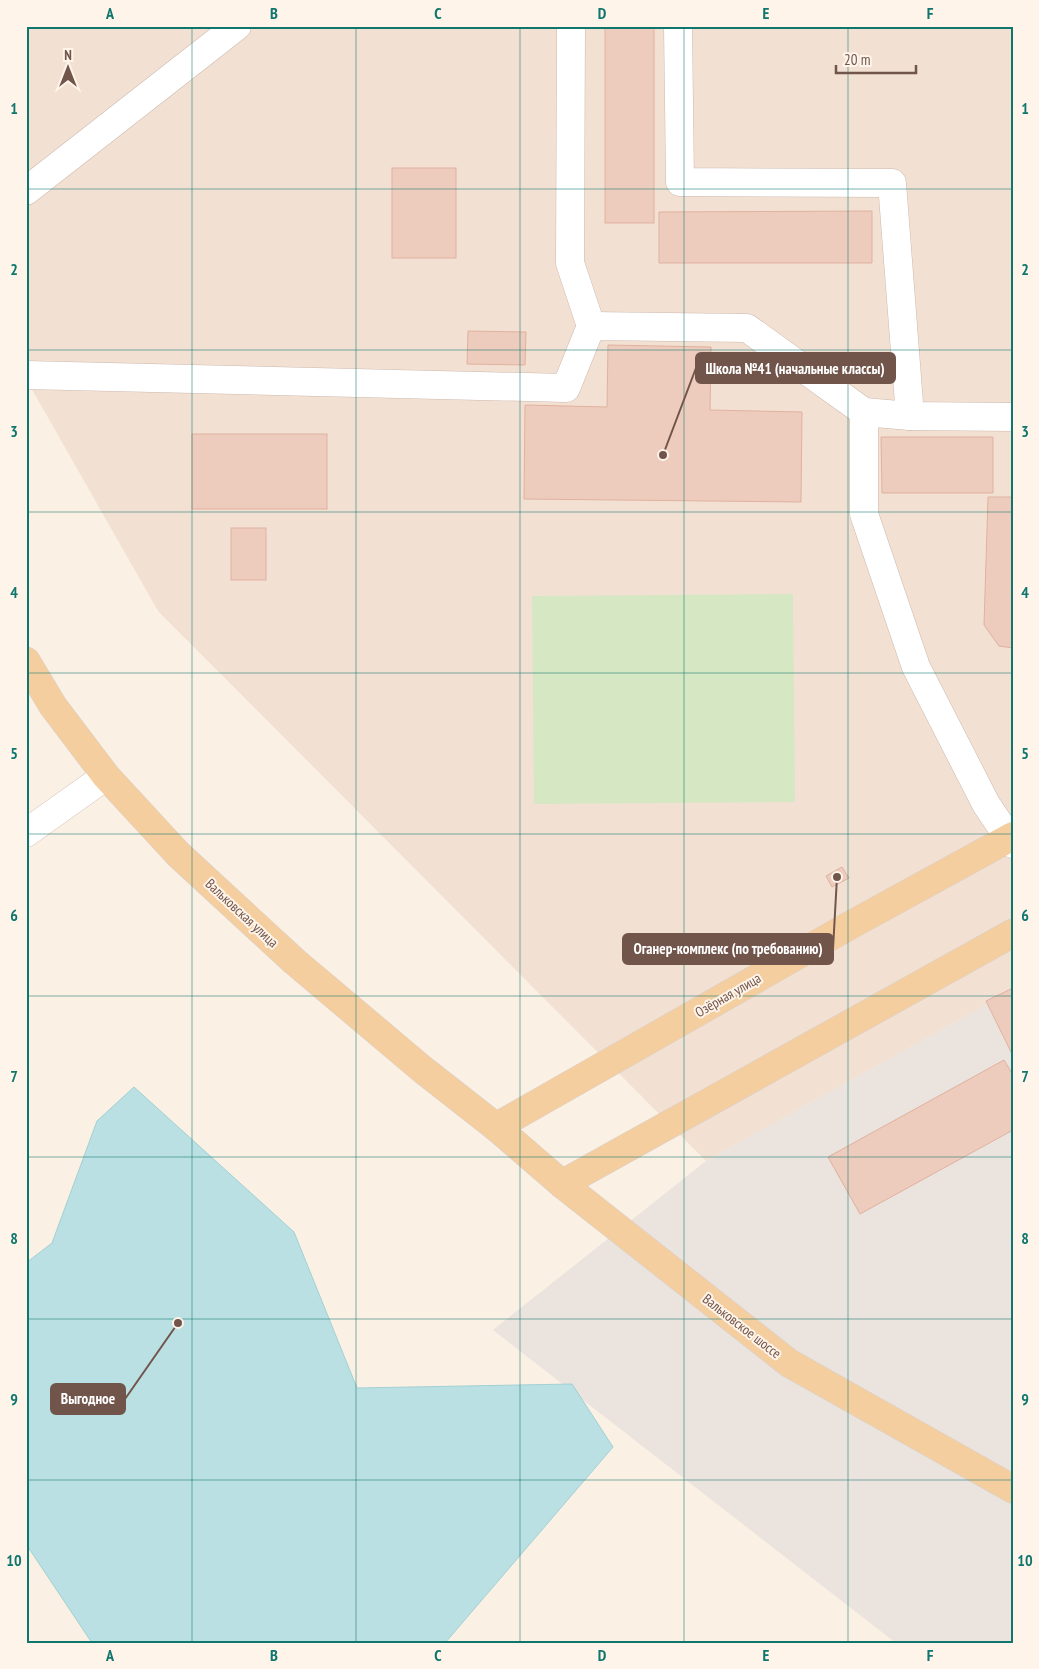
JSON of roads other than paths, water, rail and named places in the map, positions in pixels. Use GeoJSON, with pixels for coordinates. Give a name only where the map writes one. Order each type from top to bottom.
{"type":"FeatureCollection","features":[{"type":"Feature","properties":{"kind":"main road","name":"Вальковская улица"},"geometry":{"type":"LineString","coordinates":[[26,661],[53,706],[106,776],[178,854],[294,961],[422,1069],[496,1127]]}},
{"type":"Feature","properties":{"kind":"main road","name":"Озёрная улица"},"geometry":{"type":"LineString","coordinates":[[496,1127],[847,927],[1012,839]]}},
{"type":"Feature","properties":{"kind":"main road"},"geometry":{"type":"LineString","coordinates":[[562,1184],[1013,933]]}},
{"type":"Feature","properties":{"kind":"main road","name":"Вальковское шоссе"},"geometry":{"type":"LineString","coordinates":[[496,1127],[562,1184],[789,1363],[1013,1489]]}},
{"type":"Feature","properties":{"kind":"street"},"geometry":{"type":"LineString","coordinates":[[26,190],[237,26]]}},
{"type":"Feature","properties":{"kind":"street"},"geometry":{"type":"LineString","coordinates":[[26,375],[566,388],[591,326],[570,263],[571,26]]}},
{"type":"Feature","properties":{"kind":"street"},"geometry":{"type":"LineString","coordinates":[[678,26],[680,182],[892,183],[910,416]]}},
{"type":"Feature","properties":{"kind":"street"},"geometry":{"type":"LineString","coordinates":[[591,326],[747,328],[864,412],[910,416],[1013,417]]}},
{"type":"Feature","properties":{"kind":"street"},"geometry":{"type":"LineString","coordinates":[[864,412],[864,514],[916,667],[986,804],[1012,839]]}},
{"type":"Feature","properties":{"kind":"street"},"geometry":{"type":"LineString","coordinates":[[26,833],[106,776]]}},
{"type":"Feature","properties":{"kind":"water"},"geometry":{"type":"Polygon","coordinates":[[[134,1087],[294,1232],[357,1388],[572,1384],[613,1447],[445,1643],[92,1643],[26,1544],[26,1263],[52,1243],[97,1121],[134,1087]]]}},
{"type":"Feature","properties":{"kind":"place","name":"Школа №41 (начальные классы)"},"geometry":{"type":"Point","coordinates":[663,455]}},
{"type":"Feature","properties":{"kind":"place","name":"Оганер-комплекс (по требованию)"},"geometry":{"type":"Point","coordinates":[837,877]}},
{"type":"Feature","properties":{"kind":"place","name":"Выгодное"},"geometry":{"type":"Point","coordinates":[178,1323]}}]}
